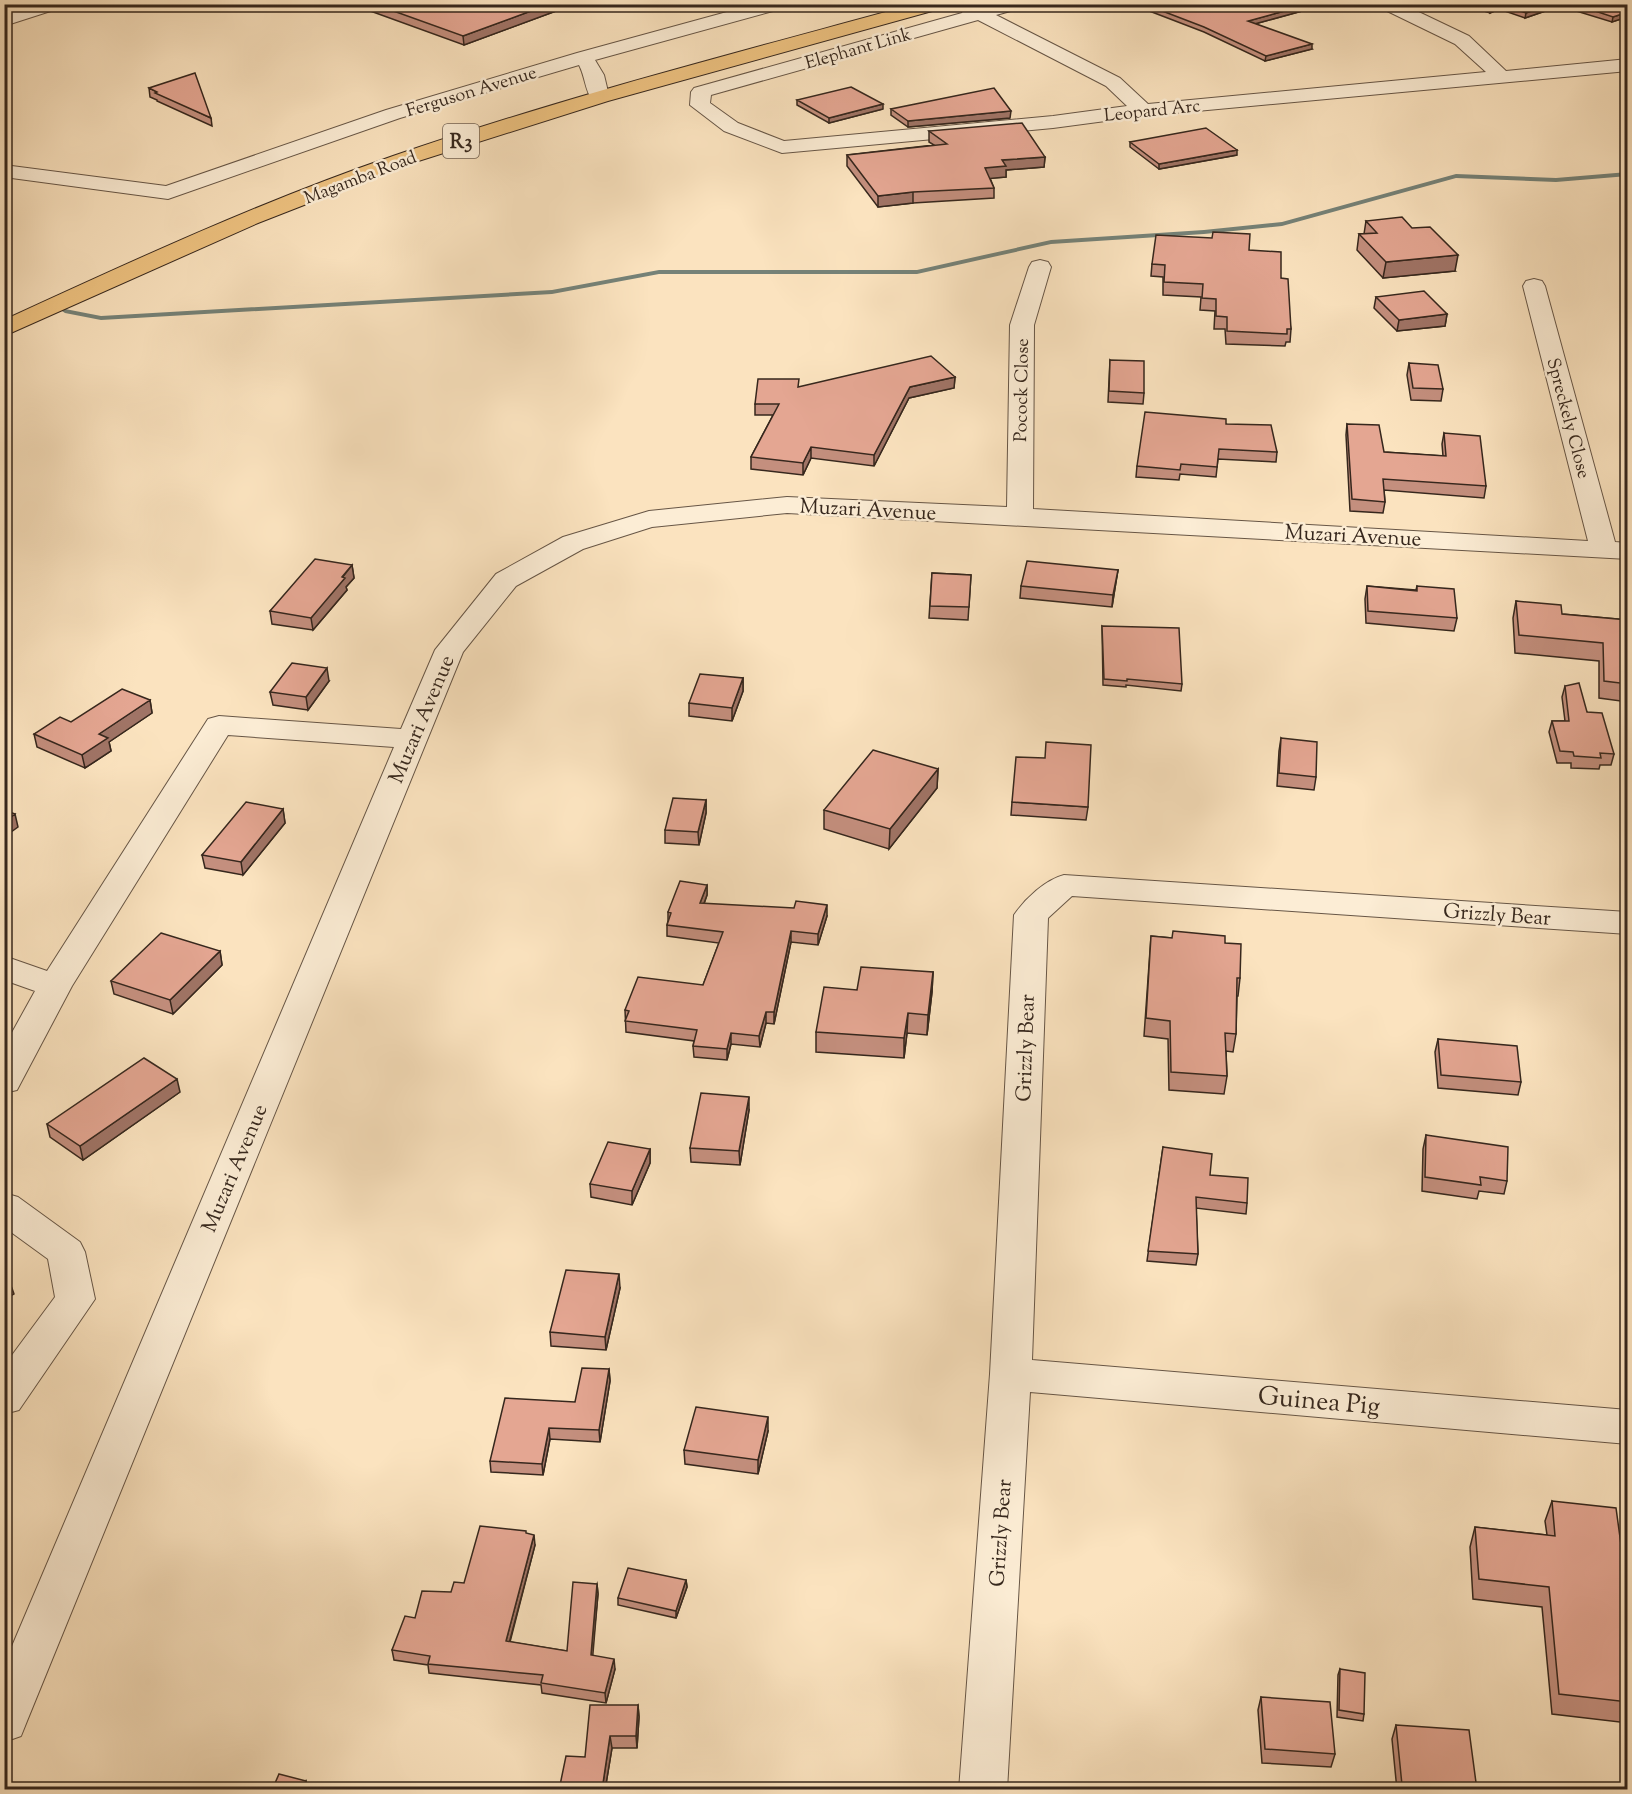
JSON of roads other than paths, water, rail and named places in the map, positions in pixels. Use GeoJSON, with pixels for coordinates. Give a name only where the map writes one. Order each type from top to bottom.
{"type":"FeatureCollection","features":[{"type":"Feature","properties":{"kind":"highway","name":"Magamba Road"},"geometry":{"type":"LineString","coordinates":[[4,329],[208,235],[400,161],[599,96],[936,5]]}},
{"type":"Feature","properties":{"kind":"street"},"geometry":{"type":"LineString","coordinates":[[4,21],[54,4]]}},
{"type":"Feature","properties":{"kind":"street","name":"Ferguson Avenue"},"geometry":{"type":"LineString","coordinates":[[4,171],[168,193],[393,114],[584,57],[778,4]]}},
{"type":"Feature","properties":{"kind":"street","name":"Elephant Link"},"geometry":{"type":"LineString","coordinates":[[701,92],[1015,4]]}},
{"type":"Feature","properties":{"kind":"street"},"geometry":{"type":"LineString","coordinates":[[1387,4],[1462,40],[1502,77]]}},
{"type":"Feature","properties":{"kind":"street"},"geometry":{"type":"LineString","coordinates":[[936,5],[980,14],[1113,82],[1143,110]]}},
{"type":"Feature","properties":{"kind":"street"},"geometry":{"type":"LineString","coordinates":[[584,57],[594,75],[599,96]]}},
{"type":"Feature","properties":{"kind":"street","name":"Leopard Arc"},"geometry":{"type":"LineString","coordinates":[[701,92],[700,105],[731,127],[782,147],[1053,122],[1143,110],[1628,65]]}},
{"type":"Feature","properties":{"kind":"street","name":"Pocock Close"},"geometry":{"type":"LineString","coordinates":[[1020,516],[1022,325],[1040,267]]}},
{"type":"Feature","properties":{"kind":"street","name":"Spreckely Close"},"geometry":{"type":"LineString","coordinates":[[1534,286],[1616,551]]}},
{"type":"Feature","properties":{"kind":"street","name":"Muzari Avenue"},"geometry":{"type":"LineString","coordinates":[[4,1721],[449,650],[506,580],[573,543],[649,519],[787,505],[1020,516],[1616,551]]}},
{"type":"Feature","properties":{"kind":"street"},"geometry":{"type":"LineString","coordinates":[[4,1081],[55,986],[219,725],[412,739]]}},
{"type":"Feature","properties":{"kind":"street","name":"Grizzly Bear"},"geometry":{"type":"LineString","coordinates":[[983,1790],[1011,1374],[1031,915],[1064,885],[1628,923]]}},
{"type":"Feature","properties":{"kind":"street"},"geometry":{"type":"LineString","coordinates":[[4,967],[55,986]]}},
{"type":"Feature","properties":{"kind":"street"},"geometry":{"type":"LineString","coordinates":[[4,1207],[66,1252],[75,1299],[4,1398]]}},
{"type":"Feature","properties":{"kind":"street","name":"Guinea Pig"},"geometry":{"type":"LineString","coordinates":[[1011,1374],[1628,1426]]}},
{"type":"Feature","properties":{"kind":"waterway"},"geometry":{"type":"LineString","coordinates":[[65,311],[101,318],[552,292],[659,272],[917,272],[1051,242],[1204,232],[1282,224],[1456,176],[1556,180],[1628,174]]}}]}
